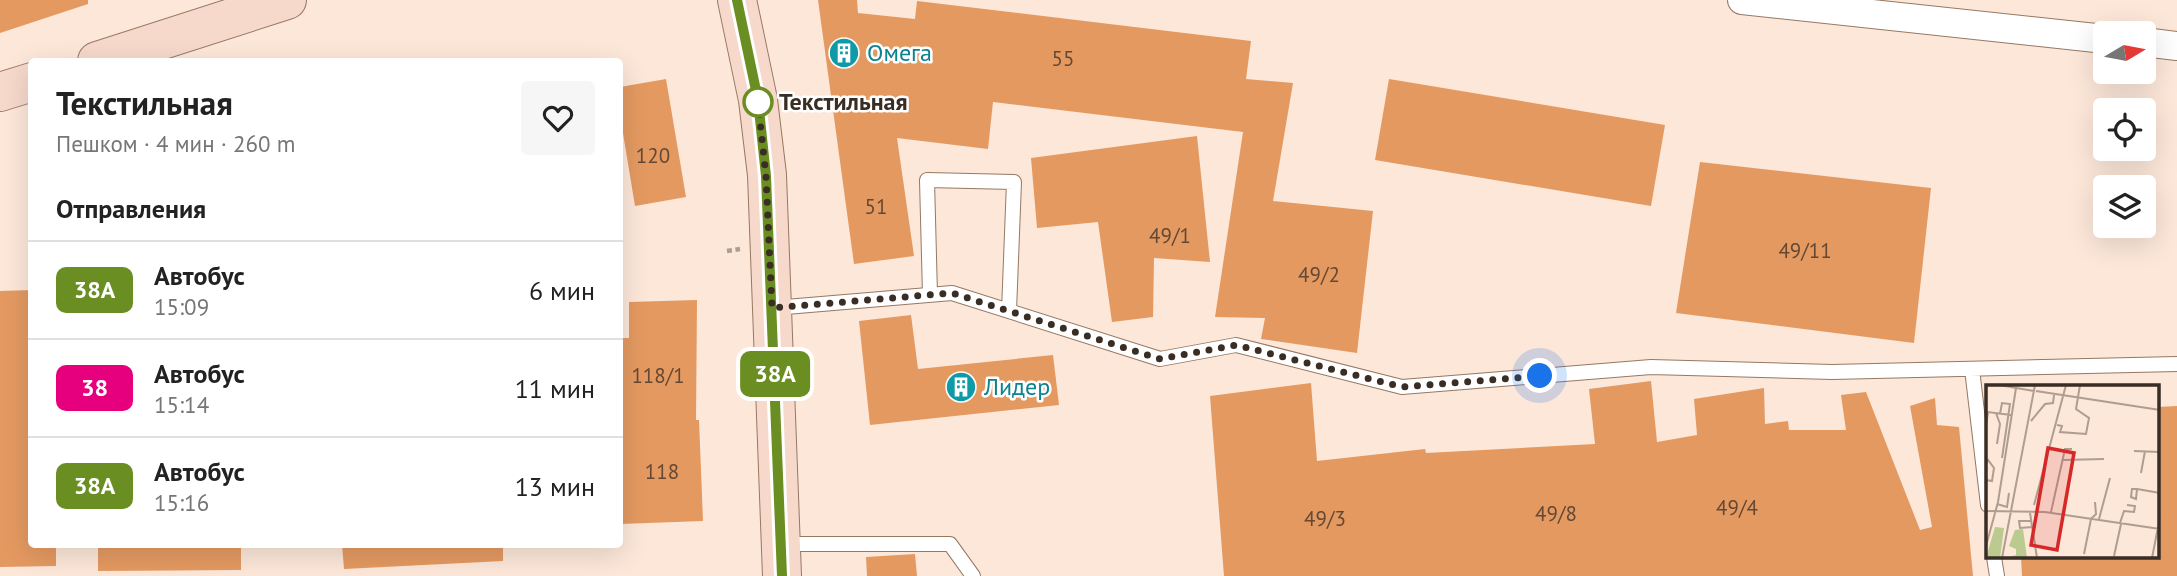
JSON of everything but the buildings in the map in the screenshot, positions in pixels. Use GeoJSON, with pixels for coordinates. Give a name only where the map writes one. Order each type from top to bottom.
{"type":"FeatureCollection","features":[{"type":"Feature","properties":{"kind":"main road"},"geometry":{"type":"LineString","coordinates":[[106,58],[287,0]]}},
{"type":"Feature","properties":{"kind":"main road"},"geometry":{"type":"LineString","coordinates":[[737,0],[760,113],[766,176],[782,560]]}},
{"type":"Feature","properties":{"kind":"main road"},"geometry":{"type":"LineString","coordinates":[[0,92],[28,83]]}},
{"type":"Feature","properties":{"kind":"street"},"geometry":{"type":"LineString","coordinates":[[1742,0],[2093,38]]}},
{"type":"Feature","properties":{"kind":"street"},"geometry":{"type":"LineString","coordinates":[[2156,43],[2177,46]]}},
{"type":"Feature","properties":{"kind":"lane"},"geometry":{"type":"LineString","coordinates":[[930,295],[927,180],[1014,183],[1009,311]]}},
{"type":"Feature","properties":{"kind":"lane"},"geometry":{"type":"LineString","coordinates":[[772,308],[952,293],[1160,359],[1236,345],[1402,387],[1651,367],[1832,372],[2177,364]]}},
{"type":"Feature","properties":{"kind":"lane"},"geometry":{"type":"LineString","coordinates":[[1972,369],[1986,488]]}},
{"type":"Feature","properties":{"kind":"lane"},"geometry":{"type":"LineString","coordinates":[[782,560],[950,544],[973,576]]}},
{"type":"Feature","properties":{"kind":"lane"},"geometry":{"type":"LineString","coordinates":[[1994,558],[1997,576]]}},
{"type":"Feature","properties":{"kind":"bus line","name":"38А"},"geometry":{"type":"LineString","coordinates":[[737,0],[758,100],[766,176],[782,576]]}},
{"type":"Feature","properties":{"kind":"place","name":"Омега"},"geometry":{"type":"Point","coordinates":[844,53]}},
{"type":"Feature","properties":{"kind":"place","name":"Текстильная"},"geometry":{"type":"Point","coordinates":[758,102]}},
{"type":"Feature","properties":{"kind":"place","name":"Лидер"},"geometry":{"type":"Point","coordinates":[961,387]}},
{"type":"Feature","properties":{"kind":"route"},"geometry":{"type":"LineString","coordinates":[[758,102],[766,176],[772,308],[952,293],[1160,359],[1236,345],[1402,387],[1540,376]]}}]}
